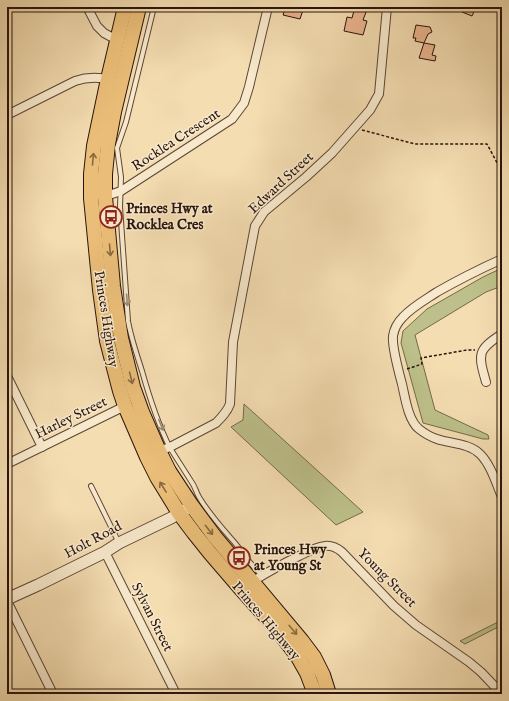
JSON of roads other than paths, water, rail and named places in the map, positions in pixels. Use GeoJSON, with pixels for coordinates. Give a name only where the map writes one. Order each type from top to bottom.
{"type":"FeatureCollection","features":[{"type":"Feature","properties":{"kind":"highway","name":"Princes Highway"},"geometry":{"type":"LineString","coordinates":[[125,7],[117,40],[114,112],[108,144],[105,174],[98,198],[100,290],[107,340],[124,406],[147,457],[179,513],[241,590],[275,627],[298,657],[307,673],[315,694]]}},
{"type":"Feature","properties":{"kind":"highway","name":"Princes Highway"},"geometry":{"type":"LineString","coordinates":[[115,81],[136,51],[140,32],[139,7]]}},
{"type":"Feature","properties":{"kind":"highway","name":"Princes Highway"},"geometry":{"type":"LineString","coordinates":[[98,198],[121,338],[133,387],[142,412],[164,449],[169,471],[215,537],[257,578],[314,657],[323,675],[329,694]]}},
{"type":"Feature","properties":{"kind":"street"},"geometry":{"type":"LineString","coordinates":[[87,7],[97,26],[104,34],[117,40]]}},
{"type":"Feature","properties":{"kind":"street","name":"Rocklea Crescent"},"geometry":{"type":"LineString","coordinates":[[98,198],[121,191],[232,119],[244,104],[268,7]]}},
{"type":"Feature","properties":{"kind":"street","name":"Edward Street"},"geometry":{"type":"LineString","coordinates":[[164,449],[216,422],[225,414],[230,404],[233,342],[254,226],[264,212],[326,158],[370,110],[378,94],[387,7]]}},
{"type":"Feature","properties":{"kind":"street"},"geometry":{"type":"LineString","coordinates":[[7,115],[75,81],[85,78],[94,78],[115,81]]}},
{"type":"Feature","properties":{"kind":"street"},"geometry":{"type":"LineString","coordinates":[[502,259],[473,272],[423,301],[403,317],[397,325],[393,337],[399,372],[413,422],[418,428],[431,437],[467,446],[480,454],[488,465],[502,497]]}},
{"type":"Feature","properties":{"kind":"street"},"geometry":{"type":"LineString","coordinates":[[486,382],[480,361],[480,351],[502,334]]}},
{"type":"Feature","properties":{"kind":"street"},"geometry":{"type":"LineString","coordinates":[[7,376],[42,447]]}},
{"type":"Feature","properties":{"kind":"street","name":"Harley Street"},"geometry":{"type":"LineString","coordinates":[[7,464],[124,406]]}},
{"type":"Feature","properties":{"kind":"street","name":"Holt Road"},"geometry":{"type":"LineString","coordinates":[[7,600],[105,552],[118,543],[171,518],[192,506]]}},
{"type":"Feature","properties":{"kind":"street","name":"Young Street"},"geometry":{"type":"LineString","coordinates":[[241,590],[257,578],[298,556],[320,547],[326,546],[336,548],[342,552],[394,606],[416,625],[469,662],[502,694]]}},
{"type":"Feature","properties":{"kind":"street","name":"Sylvan Street"},"geometry":{"type":"LineString","coordinates":[[105,552],[176,694]]}},
{"type":"Feature","properties":{"kind":"street"},"geometry":{"type":"LineString","coordinates":[[7,600],[53,694]]}},
{"type":"Feature","properties":{"kind":"lane","name":"Princes Highway"},"geometry":{"type":"LineString","coordinates":[[140,32],[154,7]]}},
{"type":"Feature","properties":{"kind":"lane","name":"Princes Highway"},"geometry":{"type":"LineString","coordinates":[[136,51],[126,122],[117,148],[121,177],[120,207],[128,321],[131,336],[152,402],[164,449],[192,482],[199,497],[216,521],[256,570],[257,578]]}},
{"type":"Feature","properties":{"kind":"lane"},"geometry":{"type":"LineString","coordinates":[[90,486],[118,543]]}},
{"type":"Feature","properties":{"kind":"place","name":"Princes Hwy at Rocklea Cres"},"geometry":{"type":"Point","coordinates":[111,217]}},
{"type":"Feature","properties":{"kind":"place","name":"Princes Hwy at Young St"},"geometry":{"type":"Point","coordinates":[239,558]}}]}
